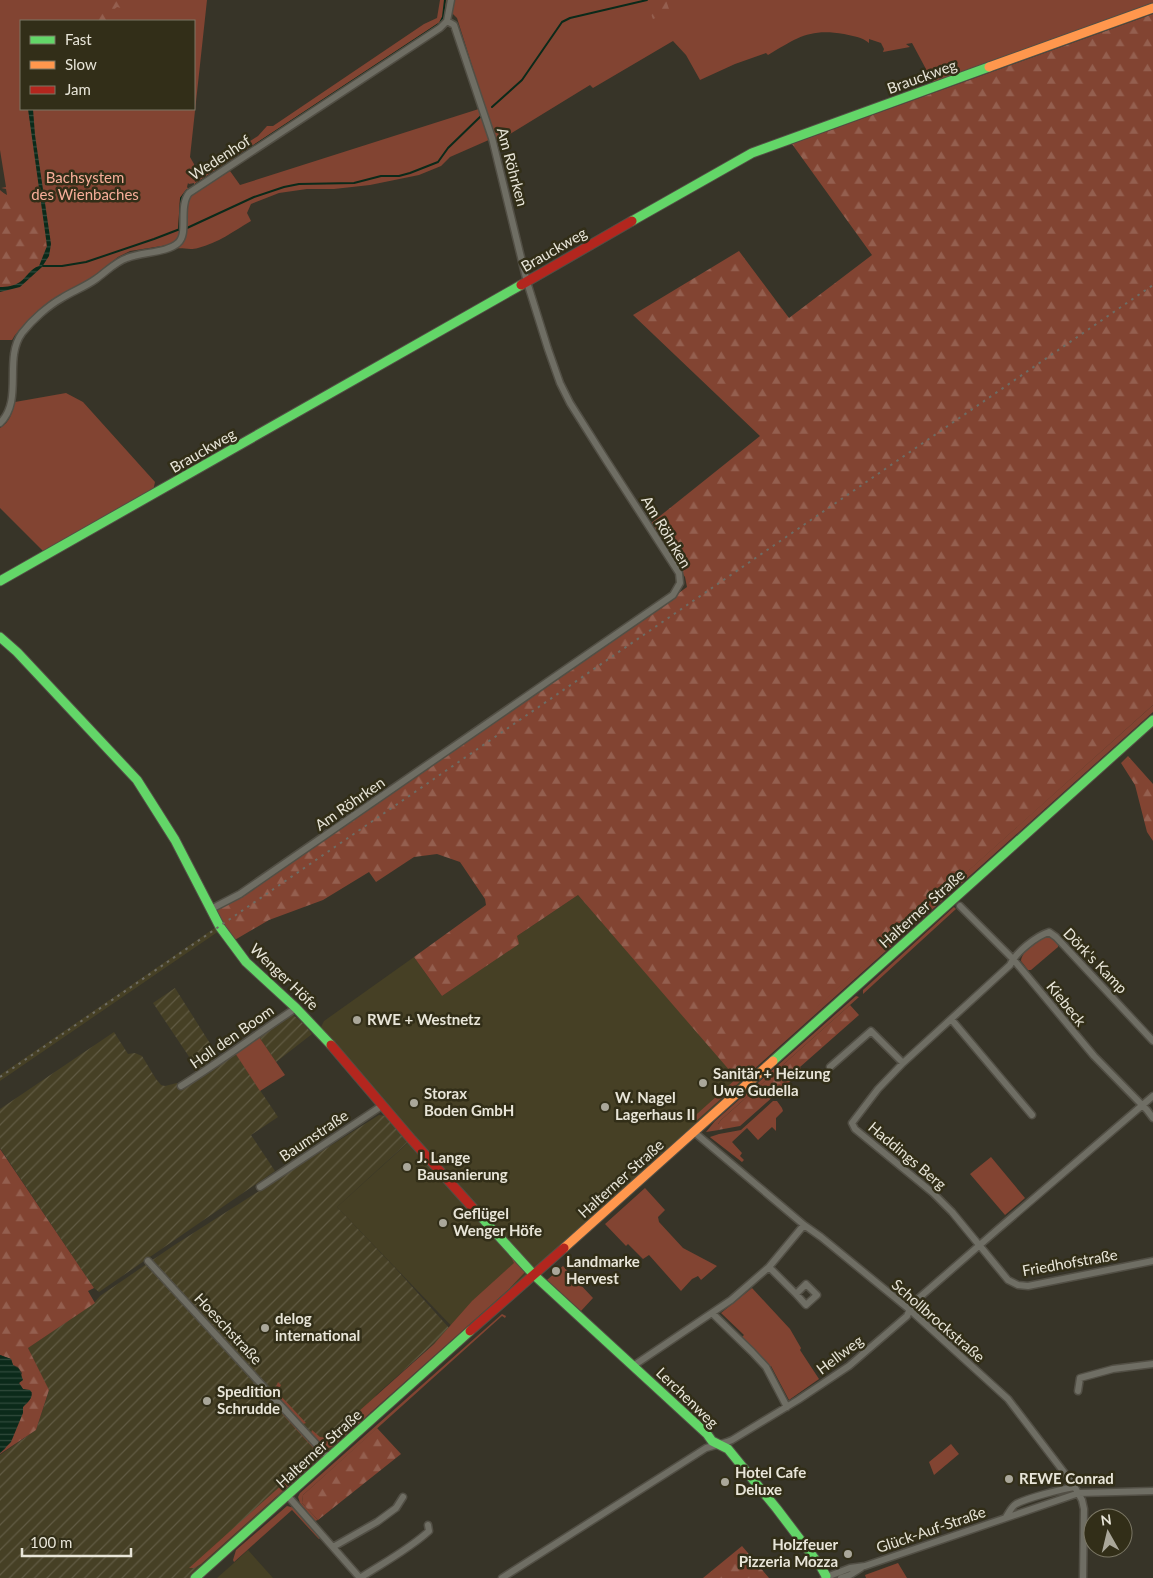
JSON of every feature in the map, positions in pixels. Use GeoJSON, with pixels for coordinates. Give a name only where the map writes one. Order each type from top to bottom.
{"type":"FeatureCollection","features":[{"type":"Feature","properties":{"kind":"street"},"geometry":{"type":"LineString","coordinates":[[447,21],[451,0]]}},
{"type":"Feature","properties":{"kind":"street","name":"Brauckweg"},"geometry":{"type":"LineString","coordinates":[[0,581],[752,153],[1153,8]]}},
{"type":"Feature","properties":{"kind":"street","name":"Am Röhrken"},"geometry":{"type":"LineString","coordinates":[[211,909],[240,894],[562,671],[643,618],[673,595],[680,583],[679,573],[565,394],[548,349],[527,282],[492,138],[454,25],[447,21]]}},
{"type":"Feature","properties":{"kind":"street","name":"Wedenhof"},"geometry":{"type":"LineString","coordinates":[[0,423],[7,415],[11,400],[16,345],[24,331],[39,316],[55,302],[85,286],[119,261],[177,244],[181,240],[183,204],[189,193],[440,28],[447,21]]}},
{"type":"Feature","properties":{"kind":"street","name":"Wenger Höfe"},"geometry":{"type":"LineString","coordinates":[[0,637],[137,780],[175,840],[225,934],[246,962],[319,1031],[412,1140],[534,1275]]}},
{"type":"Feature","properties":{"kind":"street","name":"Halterner Straße"},"geometry":{"type":"LineString","coordinates":[[195,1578],[1153,720]]}},
{"type":"Feature","properties":{"kind":"street","name":"Kiebeck"},"geometry":{"type":"LineString","coordinates":[[960,906],[1013,959],[1084,1046],[1143,1105],[1153,1118]]}},
{"type":"Feature","properties":{"kind":"street","name":"Dörk's Kamp"},"geometry":{"type":"LineString","coordinates":[[1013,959],[1040,935],[1049,932],[1056,937],[1153,1041]]}},
{"type":"Feature","properties":{"kind":"street","name":"Haddings Berg"},"geometry":{"type":"LineString","coordinates":[[979,1245],[952,1212],[933,1193],[855,1129],[852,1123],[878,1089],[903,1062],[1010,965],[1013,959]]}},
{"type":"Feature","properties":{"kind":"street","name":"Holl den Boom"},"geometry":{"type":"LineString","coordinates":[[182,1086],[296,1008]]}},
{"type":"Feature","properties":{"kind":"street"},"geometry":{"type":"LineString","coordinates":[[951,1019],[1032,1115]]}},
{"type":"Feature","properties":{"kind":"street"},"geometry":{"type":"LineString","coordinates":[[830,1067],[871,1031],[903,1062]]}},
{"type":"Feature","properties":{"kind":"street","name":"Hellweg"},"geometry":{"type":"LineString","coordinates":[[502,1578],[706,1448],[727,1442],[787,1407],[850,1366],[907,1316],[912,1304],[1153,1096]]}},
{"type":"Feature","properties":{"kind":"street","name":"Baumstraße"},"geometry":{"type":"LineString","coordinates":[[260,1187],[383,1106]]}},
{"type":"Feature","properties":{"kind":"street","name":"Schollbrockstraße"},"geometry":{"type":"LineString","coordinates":[[694,1132],[804,1225],[910,1310],[1008,1399],[1077,1490],[1082,1500],[1084,1509],[1083,1578]]}},
{"type":"Feature","properties":{"kind":"street"},"geometry":{"type":"LineString","coordinates":[[633,1366],[731,1300],[769,1267],[804,1225]]}},
{"type":"Feature","properties":{"kind":"street","name":"Friedhofstraße"},"geometry":{"type":"LineString","coordinates":[[979,1245],[1008,1280],[1018,1285],[1028,1286],[1153,1261]]}},
{"type":"Feature","properties":{"kind":"street","name":"Hoeschstraße"},"geometry":{"type":"LineString","coordinates":[[148,1261],[329,1458]]}},
{"type":"Feature","properties":{"kind":"street"},"geometry":{"type":"LineString","coordinates":[[769,1267],[796,1294]]}},
{"type":"Feature","properties":{"kind":"street","name":"Lerchenweg"},"geometry":{"type":"LineString","coordinates":[[534,1275],[707,1434],[712,1441],[728,1449],[821,1567],[825,1577]]}},
{"type":"Feature","properties":{"kind":"street"},"geometry":{"type":"LineString","coordinates":[[712,1313],[766,1367],[787,1407]]}},
{"type":"Feature","properties":{"kind":"street"},"geometry":{"type":"LineString","coordinates":[[1078,1391],[1080,1378],[1113,1369],[1153,1364]]}},
{"type":"Feature","properties":{"kind":"street","name":"Glück-Auf-Straße"},"geometry":{"type":"LineString","coordinates":[[825,1577],[850,1568],[864,1566],[1006,1517],[1019,1515],[1077,1490]]}},
{"type":"Feature","properties":{"kind":"street","name":"Glück-Auf-Straße"},"geometry":{"type":"LineString","coordinates":[[1006,1517],[1016,1504],[1042,1495],[1077,1490],[1153,1491]]}},
{"type":"Feature","properties":{"kind":"street"},"geometry":{"type":"LineString","coordinates":[[288,1496],[360,1578],[422,1537],[428,1531],[428,1525]]}},
{"type":"Feature","properties":{"kind":"street"},"geometry":{"type":"LineString","coordinates":[[333,1547],[377,1522],[396,1508],[403,1497]]}},
{"type":"Feature","properties":{"kind":"street","name":"Glück-Auf-Straße"},"geometry":{"type":"LineString","coordinates":[[841,1578],[850,1575],[864,1566]]}},
{"type":"Feature","properties":{"kind":"shaded area"},"geometry":{"type":"Polygon","coordinates":[[[28,110],[33,110],[51,244],[49,256],[42,267],[20,287],[0,292],[0,287],[18,283],[39,266],[47,246],[28,110]]]}},
{"type":"Feature","properties":{"kind":"shaded area"},"geometry":{"type":"Polygon","coordinates":[[[578,895],[745,1086],[463,1338],[337,1207],[411,1140],[319,1031],[324,1021],[414,957],[442,996],[518,944],[517,936],[578,895]]]}},
{"type":"Feature","properties":{"kind":"shaded area"},"geometry":{"type":"Polygon","coordinates":[[[216,927],[219,931],[0,1081],[0,1075],[216,927]]]}},
{"type":"Feature","properties":{"kind":"shaded area"},"geometry":{"type":"Polygon","coordinates":[[[175,988],[218,1056],[198,1070],[153,1003],[175,988]]]}},
{"type":"Feature","properties":{"kind":"shaded area"},"geometry":{"type":"Polygon","coordinates":[[[292,1014],[312,1034],[276,1062],[259,1037],[292,1014]]]}},
{"type":"Feature","properties":{"kind":"shaded area"},"geometry":{"type":"Polygon","coordinates":[[[114,1032],[128,1054],[135,1053],[142,1056],[156,1079],[161,1085],[165,1086],[177,1083],[180,1087],[235,1053],[278,1117],[251,1135],[275,1171],[99,1292],[94,1288],[0,1148],[0,1109],[114,1032]]]}},
{"type":"Feature","properties":{"kind":"shaded area"},"geometry":{"type":"Polygon","coordinates":[[[379,1115],[387,1116],[409,1141],[337,1207],[450,1329],[376,1395],[369,1412],[375,1417],[195,1578],[0,1578],[0,1455],[36,1430],[49,1391],[28,1348],[173,1246],[379,1115]]]}},
{"type":"Feature","properties":{"kind":"shaded area"},"geometry":{"type":"Polygon","coordinates":[[[0,1355],[11,1359],[13,1365],[19,1369],[23,1380],[19,1383],[23,1389],[30,1390],[32,1395],[23,1407],[23,1413],[11,1442],[0,1453],[0,1355]]]}},
{"type":"Feature","properties":{"kind":"shaded area"},"geometry":{"type":"Polygon","coordinates":[[[248,1550],[273,1578],[217,1578],[235,1562],[248,1550]]]}},
{"type":"Feature","properties":{"kind":"green space","name":"Bachsystem des Wienbaches"},"geometry":{"type":"Polygon","coordinates":[[[0,0],[207,0],[190,157],[194,164],[195,182],[214,169],[213,165],[258,136],[267,126],[273,126],[424,24],[437,18],[440,0],[449,0],[447,14],[442,23],[194,186],[194,183],[188,183],[187,187],[192,194],[230,171],[240,185],[485,107],[457,18],[452,13],[452,0],[1153,0],[1153,5],[934,84],[912,43],[906,44],[910,47],[883,52],[884,49],[881,43],[869,39],[869,43],[860,38],[844,34],[821,32],[796,39],[768,55],[766,53],[735,64],[700,80],[686,55],[673,41],[593,88],[590,85],[497,142],[496,138],[491,139],[450,157],[441,166],[419,175],[370,185],[334,189],[307,189],[279,193],[251,204],[247,213],[251,221],[205,246],[194,249],[178,248],[171,250],[168,245],[130,251],[118,257],[89,280],[51,300],[12,340],[0,340],[0,191],[7,195],[6,189],[1,188],[6,187],[0,150],[0,0]]]}},
{"type":"Feature","properties":{"kind":"green space"},"geometry":{"type":"Polygon","coordinates":[[[101,0],[141,0],[141,4],[132,11],[117,7],[107,16],[107,20],[96,20],[101,0]]]}},
{"type":"Feature","properties":{"kind":"green space"},"geometry":{"type":"Polygon","coordinates":[[[666,0],[670,12],[653,19],[646,2],[666,0]]]}},
{"type":"Feature","properties":{"kind":"green space"},"geometry":{"type":"Polygon","coordinates":[[[1153,14],[1153,705],[737,1079],[578,895],[517,936],[519,944],[442,996],[414,957],[486,905],[485,899],[460,862],[437,854],[414,857],[376,882],[369,872],[323,900],[269,920],[233,941],[215,911],[217,907],[643,619],[687,587],[685,577],[650,524],[760,436],[633,315],[739,251],[789,318],[872,255],[792,144],[1153,14]]]}},
{"type":"Feature","properties":{"kind":"green space"},"geometry":{"type":"Polygon","coordinates":[[[0,190],[25,212],[40,209],[46,245],[38,263],[20,282],[0,286],[0,190]]]}},
{"type":"Feature","properties":{"kind":"green space"},"geometry":{"type":"Polygon","coordinates":[[[66,393],[83,402],[155,482],[153,491],[44,552],[0,508],[0,428],[8,420],[15,402],[66,393]]]}},
{"type":"Feature","properties":{"kind":"green space"},"geometry":{"type":"Polygon","coordinates":[[[1153,705],[1153,712],[695,1122],[688,1122],[1153,705]]]}},
{"type":"Feature","properties":{"kind":"green space"},"geometry":{"type":"Polygon","coordinates":[[[1128,756],[1153,784],[1153,841],[1147,832],[1135,785],[1121,763],[1128,756]]]}},
{"type":"Feature","properties":{"kind":"green space"},"geometry":{"type":"Polygon","coordinates":[[[954,907],[956,909],[863,994],[863,990],[954,907]]]}},
{"type":"Feature","properties":{"kind":"green space"},"geometry":{"type":"Polygon","coordinates":[[[1047,936],[1051,937],[1058,944],[1058,947],[1031,970],[1028,970],[1021,961],[1024,953],[1035,942],[1047,936]]]}},
{"type":"Feature","properties":{"kind":"green space"},"geometry":{"type":"Polygon","coordinates":[[[856,996],[859,997],[721,1120],[718,1124],[719,1130],[706,1132],[715,1121],[856,996]]]}},
{"type":"Feature","properties":{"kind":"green space"},"geometry":{"type":"Polygon","coordinates":[[[850,1005],[859,1015],[800,1067],[802,1071],[740,1126],[718,1130],[716,1127],[721,1120],[850,1005]]]}},
{"type":"Feature","properties":{"kind":"green space"},"geometry":{"type":"Polygon","coordinates":[[[259,1037],[285,1075],[260,1091],[235,1053],[259,1037]]]}},
{"type":"Feature","properties":{"kind":"green space"},"geometry":{"type":"Polygon","coordinates":[[[773,1101],[777,1101],[783,1111],[776,1118],[776,1131],[772,1127],[758,1140],[747,1128],[732,1142],[742,1153],[740,1156],[744,1160],[742,1162],[710,1137],[741,1130],[773,1101]]]}},
{"type":"Feature","properties":{"kind":"green space"},"geometry":{"type":"Polygon","coordinates":[[[0,1149],[94,1288],[88,1291],[95,1303],[28,1348],[49,1390],[36,1430],[0,1454],[5,1449],[23,1407],[30,1399],[32,1392],[23,1389],[19,1383],[22,1373],[18,1367],[13,1365],[11,1359],[0,1355],[0,1149]]]}},
{"type":"Feature","properties":{"kind":"green space"},"geometry":{"type":"Polygon","coordinates":[[[991,1157],[1025,1198],[1005,1215],[970,1174],[991,1157]]]}},
{"type":"Feature","properties":{"kind":"green space"},"geometry":{"type":"Polygon","coordinates":[[[645,1188],[665,1210],[658,1217],[659,1222],[683,1248],[717,1266],[701,1280],[698,1276],[692,1279],[681,1291],[649,1255],[643,1259],[628,1244],[626,1246],[605,1224],[645,1188]]]}},
{"type":"Feature","properties":{"kind":"green space"},"geometry":{"type":"Polygon","coordinates":[[[512,1256],[525,1272],[509,1289],[333,1446],[329,1448],[321,1444],[311,1433],[312,1430],[320,1437],[329,1438],[434,1344],[472,1301],[514,1263],[512,1256]]]}},
{"type":"Feature","properties":{"kind":"green space"},"geometry":{"type":"Polygon","coordinates":[[[563,1266],[593,1298],[581,1311],[547,1280],[563,1266]]]}},
{"type":"Feature","properties":{"kind":"green space"},"geometry":{"type":"Polygon","coordinates":[[[752,1288],[790,1329],[801,1348],[800,1350],[819,1379],[789,1400],[771,1366],[768,1368],[742,1337],[744,1335],[721,1313],[752,1288]]]}},
{"type":"Feature","properties":{"kind":"green space"},"geometry":{"type":"Polygon","coordinates":[[[502,1314],[506,1316],[505,1318],[502,1316],[303,1495],[302,1503],[318,1520],[315,1521],[300,1503],[298,1497],[300,1493],[502,1314]]]}},
{"type":"Feature","properties":{"kind":"green space"},"geometry":{"type":"Polygon","coordinates":[[[278,1382],[281,1385],[279,1389],[280,1395],[306,1423],[303,1424],[276,1396],[275,1389],[278,1382]]]}},
{"type":"Feature","properties":{"kind":"green space"},"geometry":{"type":"Polygon","coordinates":[[[273,1404],[315,1448],[315,1462],[201,1564],[194,1568],[189,1568],[313,1457],[314,1449],[273,1404]]]}},
{"type":"Feature","properties":{"kind":"green space"},"geometry":{"type":"Polygon","coordinates":[[[377,1428],[401,1454],[318,1520],[302,1503],[303,1495],[377,1428]]]}},
{"type":"Feature","properties":{"kind":"green space"},"geometry":{"type":"Polygon","coordinates":[[[951,1444],[959,1454],[934,1475],[929,1462],[951,1444]]]}},
{"type":"Feature","properties":{"kind":"green space"},"geometry":{"type":"Polygon","coordinates":[[[287,1506],[295,1508],[320,1538],[292,1510],[234,1562],[236,1550],[287,1506]]]}},
{"type":"Feature","properties":{"kind":"green space"},"geometry":{"type":"Polygon","coordinates":[[[742,1546],[769,1578],[703,1578],[742,1546]]]}},
{"type":"Feature","properties":{"kind":"green space"},"geometry":{"type":"Polygon","coordinates":[[[898,1563],[907,1578],[866,1578],[865,1575],[898,1563]]]}},
{"type":"Feature","properties":{"kind":"waterway"},"geometry":{"type":"LineString","coordinates":[[196,184],[440,23],[443,17],[445,0]]}},
{"type":"Feature","properties":{"kind":"waterway"},"geometry":{"type":"LineString","coordinates":[[492,107],[522,80],[562,22],[570,18],[647,0]]}},
{"type":"Feature","properties":{"kind":"waterway"},"geometry":{"type":"LineString","coordinates":[[187,228],[254,197],[284,187],[299,184],[354,183],[381,176],[399,176],[410,173],[438,162],[448,148],[481,116]]}},
{"type":"Feature","properties":{"kind":"waterway"},"geometry":{"type":"LineString","coordinates":[[179,230],[181,198],[187,190]]}},
{"type":"Feature","properties":{"kind":"waterway"},"geometry":{"type":"LineString","coordinates":[[43,266],[62,266],[86,262],[180,229]]}},
{"type":"Feature","properties":{"kind":"railway"},"geometry":{"type":"LineString","coordinates":[[0,1077],[1153,285]]}},
{"type":"Feature","properties":{"kind":"traffic: fast"},"geometry":{"type":"LineString","coordinates":[[632,221],[752,153],[989,67]]}},
{"type":"Feature","properties":{"kind":"traffic: fast"},"geometry":{"type":"LineString","coordinates":[[0,581],[521,285]]}},
{"type":"Feature","properties":{"kind":"traffic: fast"},"geometry":{"type":"LineString","coordinates":[[0,637],[17,652],[137,780],[175,840],[220,927],[246,962],[296,1008],[331,1045]]}},
{"type":"Feature","properties":{"kind":"traffic: fast"},"geometry":{"type":"LineString","coordinates":[[773,1061],[1153,720]]}},
{"type":"Feature","properties":{"kind":"traffic: fast"},"geometry":{"type":"LineString","coordinates":[[473,1208],[534,1275],[707,1434],[712,1441],[728,1449],[777,1509],[826,1576]]}},
{"type":"Feature","properties":{"kind":"traffic: fast"},"geometry":{"type":"LineString","coordinates":[[195,1578],[470,1331]]}},
{"type":"Feature","properties":{"kind":"traffic: slow"},"geometry":{"type":"LineString","coordinates":[[989,67],[1153,8]]}},
{"type":"Feature","properties":{"kind":"traffic: slow"},"geometry":{"type":"LineString","coordinates":[[564,1248],[773,1061]]}},
{"type":"Feature","properties":{"kind":"traffic: jam"},"geometry":{"type":"LineString","coordinates":[[521,285],[632,221]]}},
{"type":"Feature","properties":{"kind":"traffic: jam"},"geometry":{"type":"LineString","coordinates":[[331,1045],[473,1208]]}},
{"type":"Feature","properties":{"kind":"traffic: jam"},"geometry":{"type":"LineString","coordinates":[[470,1331],[564,1248]]}},
{"type":"Feature","properties":{"kind":"place","name":"RWE + Westnetz"},"geometry":{"type":"Point","coordinates":[357,1020]}},
{"type":"Feature","properties":{"kind":"place","name":"Sanitär + Heizung Uwe Gudella"},"geometry":{"type":"Point","coordinates":[703,1083]}},
{"type":"Feature","properties":{"kind":"place","name":"Storax Boden GmbH"},"geometry":{"type":"Point","coordinates":[414,1103]}},
{"type":"Feature","properties":{"kind":"place","name":"W. Nagel Lagerhaus II"},"geometry":{"type":"Point","coordinates":[605,1107]}},
{"type":"Feature","properties":{"kind":"place","name":"J. Lange Bausanierung"},"geometry":{"type":"Point","coordinates":[407,1167]}},
{"type":"Feature","properties":{"kind":"place","name":"Geflügel Wenger Höfe"},"geometry":{"type":"Point","coordinates":[443,1223]}},
{"type":"Feature","properties":{"kind":"place","name":"Landmarke Hervest"},"geometry":{"type":"Point","coordinates":[556,1271]}},
{"type":"Feature","properties":{"kind":"place","name":"delog international"},"geometry":{"type":"Point","coordinates":[265,1328]}},
{"type":"Feature","properties":{"kind":"place","name":"Spedition Schrudde"},"geometry":{"type":"Point","coordinates":[207,1401]}},
{"type":"Feature","properties":{"kind":"place","name":"REWE Conrad"},"geometry":{"type":"Point","coordinates":[1009,1479]}},
{"type":"Feature","properties":{"kind":"place","name":"Hotel Cafe Deluxe"},"geometry":{"type":"Point","coordinates":[725,1482]}},
{"type":"Feature","properties":{"kind":"place","name":"Holzfeuer Pizzeria Mozza"},"geometry":{"type":"Point","coordinates":[848,1554]}}]}
